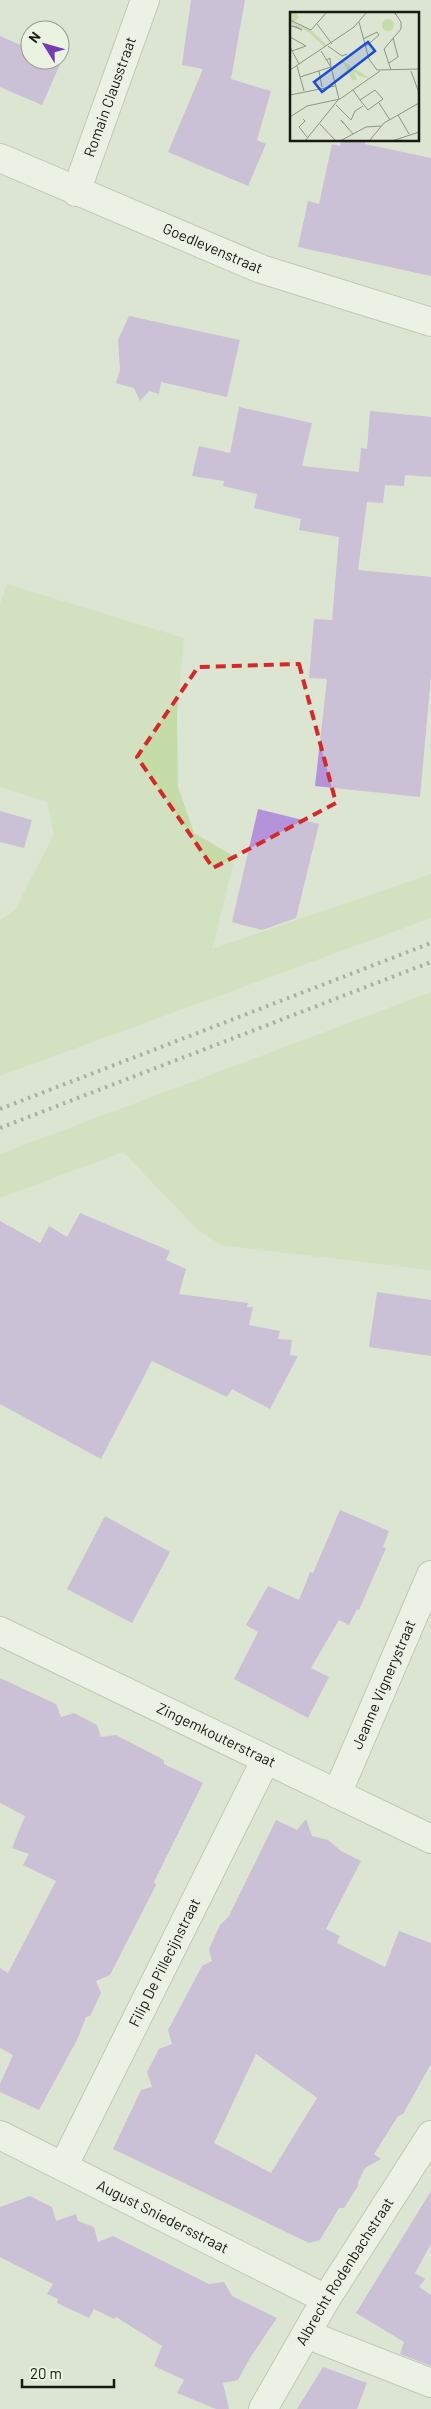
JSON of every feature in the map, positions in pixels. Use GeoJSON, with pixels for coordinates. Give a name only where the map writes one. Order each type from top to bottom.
{"type":"FeatureCollection","features":[{"type":"Feature","properties":{"kind":"street","name":"Romain Clausstraat"},"geometry":{"type":"LineString","coordinates":[[76,192],[145,0]]}},
{"type":"Feature","properties":{"kind":"street","name":"Goedlevenstraat"},"geometry":{"type":"LineString","coordinates":[[0,158],[76,192],[261,269],[431,322]]}},
{"type":"Feature","properties":{"kind":"street","name":"Jeanne Vignerystraat"},"geometry":{"type":"LineString","coordinates":[[337,1794],[431,1575]]}},
{"type":"Feature","properties":{"kind":"street","name":"Zingemkouterstraat"},"geometry":{"type":"LineString","coordinates":[[0,1631],[431,1840]]}},
{"type":"Feature","properties":{"kind":"street","name":"Filip De Pillecijnstraat"},"geometry":{"type":"LineString","coordinates":[[64,2165],[265,1761]]}},
{"type":"Feature","properties":{"kind":"street","name":"August Sniedersstraat"},"geometry":{"type":"LineString","coordinates":[[0,2135],[64,2165],[326,2299]]}},
{"type":"Feature","properties":{"kind":"street","name":"Albrecht Rodenbachstraat"},"geometry":{"type":"LineString","coordinates":[[263,2409],[326,2299],[431,2135]]}},
{"type":"Feature","properties":{"kind":"street"},"geometry":{"type":"LineString","coordinates":[[306,2334],[431,2383]]}},
{"type":"Feature","properties":{"kind":"highlighted area"},"geometry":{"type":"Polygon","coordinates":[[[299,664],[336,803],[213,868],[137,757],[198,667],[299,664]]]}},
{"type":"Feature","properties":{"kind":"green space"},"geometry":{"type":"Polygon","coordinates":[[[7,584],[184,638],[177,713],[178,787],[194,833],[235,857],[212,949],[431,874],[431,918],[0,1076],[0,920],[15,910],[54,834],[47,802],[0,787],[0,604],[7,584]]]}},
{"type":"Feature","properties":{"kind":"green space"},"geometry":{"type":"Polygon","coordinates":[[[431,992],[431,1270],[221,1245],[198,1230],[123,1152],[0,1198],[0,1154],[431,992]]]}},
{"type":"Feature","properties":{"kind":"building"},"geometry":{"type":"Polygon","coordinates":[[[191,0],[245,0],[231,79],[271,91],[257,140],[266,144],[248,186],[168,152],[203,69],[182,65],[191,0]]]}},
{"type":"Feature","properties":{"kind":"building"},"geometry":{"type":"Polygon","coordinates":[[[0,36],[20,45],[20,70],[58,70],[42,105],[0,87],[0,36]]]}},
{"type":"Feature","properties":{"kind":"building"},"geometry":{"type":"Polygon","coordinates":[[[341,141],[365,141],[365,144],[431,158],[431,276],[298,247],[308,201],[319,204],[332,144],[340,146],[341,141]]]}},
{"type":"Feature","properties":{"kind":"building"},"geometry":{"type":"Polygon","coordinates":[[[129,316],[240,340],[227,397],[161,382],[159,394],[149,391],[140,401],[134,388],[116,383],[120,370],[118,340],[129,316]]]}},
{"type":"Feature","properties":{"kind":"building"},"geometry":{"type":"Polygon","coordinates":[[[239,407],[312,423],[302,466],[359,472],[361,448],[367,449],[370,411],[431,417],[431,477],[405,475],[404,486],[385,485],[383,503],[367,502],[358,570],[431,577],[431,676],[420,797],[315,786],[327,679],[309,678],[314,619],[332,620],[339,537],[299,530],[301,519],[254,508],[257,494],[223,486],[224,481],[192,476],[199,446],[230,453],[239,407]]]}},
{"type":"Feature","properties":{"kind":"building"},"geometry":{"type":"Polygon","coordinates":[[[258,809],[319,824],[296,918],[262,930],[232,922],[258,809]]]}},
{"type":"Feature","properties":{"kind":"building"},"geometry":{"type":"Polygon","coordinates":[[[0,811],[32,820],[24,848],[0,842],[0,811]]]}},
{"type":"Feature","properties":{"kind":"building"},"geometry":{"type":"Polygon","coordinates":[[[80,1213],[170,1251],[166,1260],[186,1269],[179,1294],[248,1303],[247,1307],[253,1307],[249,1325],[280,1331],[278,1339],[292,1340],[290,1355],[298,1356],[270,1409],[232,1389],[227,1397],[152,1361],[101,1459],[0,1404],[0,1221],[40,1243],[49,1226],[67,1237],[80,1213]]]}},
{"type":"Feature","properties":{"kind":"building"},"geometry":{"type":"Polygon","coordinates":[[[377,1292],[431,1300],[431,1356],[369,1347],[377,1292]]]}},
{"type":"Feature","properties":{"kind":"building"},"geometry":{"type":"Polygon","coordinates":[[[340,1510],[389,1531],[383,1547],[386,1548],[359,1610],[357,1609],[349,1625],[339,1620],[311,1668],[329,1677],[308,1718],[234,1679],[258,1632],[246,1625],[268,1586],[299,1600],[310,1572],[313,1573],[340,1510]]]}},
{"type":"Feature","properties":{"kind":"building"},"geometry":{"type":"Polygon","coordinates":[[[105,1516],[170,1552],[132,1623],[67,1589],[105,1516]]]}},
{"type":"Feature","properties":{"kind":"building"},"geometry":{"type":"Polygon","coordinates":[[[0,1678],[56,1704],[61,1717],[74,1713],[97,1725],[101,1737],[116,1735],[164,1760],[164,1764],[203,1783],[154,1882],[156,1885],[110,1975],[96,1981],[101,1993],[90,2016],[86,2017],[78,2038],[39,2110],[0,2092],[0,2084],[13,2055],[0,2048],[0,1968],[8,1973],[56,1881],[23,1865],[29,1854],[12,1848],[25,1816],[0,1803],[0,1678]]]}},
{"type":"Feature","properties":{"kind":"building"},"geometry":{"type":"Polygon","coordinates":[[[306,1819],[312,1836],[328,1840],[341,1851],[361,1861],[326,1929],[340,1936],[337,1943],[385,1967],[399,1931],[431,1943],[431,2064],[403,2114],[398,2116],[374,2154],[381,2159],[365,2168],[358,2186],[344,2208],[339,2208],[320,2240],[309,2243],[113,2149],[141,2090],[152,2087],[147,2072],[159,2049],[172,2044],[168,2030],[202,1966],[212,1961],[209,1949],[220,1925],[229,1916],[276,1820],[297,1830],[306,1819]],[[256,2054],[214,2143],[271,2173],[317,2098],[256,2054]]]}},
{"type":"Feature","properties":{"kind":"building"},"geometry":{"type":"Polygon","coordinates":[[[431,2191],[431,2244],[415,2273],[425,2279],[419,2287],[431,2295],[431,2366],[400,2354],[404,2342],[356,2313],[431,2191]]]}},
{"type":"Feature","properties":{"kind":"building"},"geometry":{"type":"Polygon","coordinates":[[[30,2196],[52,2207],[56,2221],[76,2214],[78,2221],[94,2227],[98,2242],[113,2236],[209,2284],[224,2282],[232,2296],[277,2318],[250,2358],[238,2380],[223,2383],[229,2409],[216,2409],[177,2393],[184,2380],[154,2366],[162,2346],[116,2317],[114,2319],[94,2309],[89,2318],[57,2303],[58,2299],[47,2294],[53,2284],[0,2257],[0,2207],[30,2196]]]}},
{"type":"Feature","properties":{"kind":"building"},"geometry":{"type":"Polygon","coordinates":[[[323,2367],[367,2383],[357,2409],[297,2409],[323,2367]]]}},
{"type":"Feature","properties":{"kind":"railway"},"geometry":{"type":"LineString","coordinates":[[0,1109],[431,943]]}},
{"type":"Feature","properties":{"kind":"railway"},"geometry":{"type":"LineString","coordinates":[[0,1128],[431,962]]}}]}
